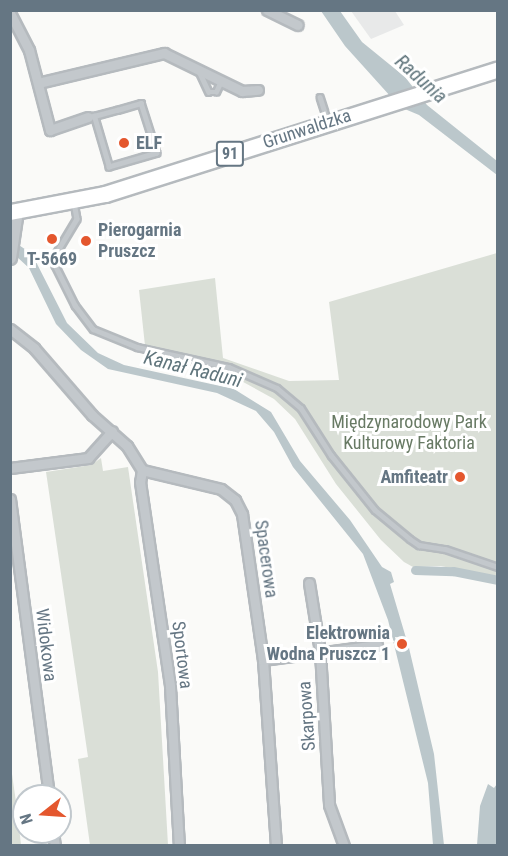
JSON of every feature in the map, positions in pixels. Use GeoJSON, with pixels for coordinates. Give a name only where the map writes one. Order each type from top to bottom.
{"type":"FeatureCollection","features":[{"type":"Feature","properties":{"kind":"main road","name":"Grunwaldzka"},"geometry":{"type":"LineString","coordinates":[[14,212],[74,202],[498,69]]}},
{"type":"Feature","properties":{"kind":"street"},"geometry":{"type":"LineString","coordinates":[[267,10],[298,25]]}},
{"type":"Feature","properties":{"kind":"street"},"geometry":{"type":"LineString","coordinates":[[10,13],[29,50],[50,130],[91,116]]}},
{"type":"Feature","properties":{"kind":"street"},"geometry":{"type":"LineString","coordinates":[[38,83],[159,53],[242,91],[258,90]]}},
{"type":"Feature","properties":{"kind":"street"},"geometry":{"type":"LineString","coordinates":[[11,257],[14,212]]}},
{"type":"Feature","properties":{"kind":"street"},"geometry":{"type":"LineString","coordinates":[[10,329],[34,348],[92,415],[112,431],[136,456],[142,470]]}},
{"type":"Feature","properties":{"kind":"street"},"geometry":{"type":"LineString","coordinates":[[10,468],[88,458],[112,431]]}},
{"type":"Feature","properties":{"kind":"street","name":"Spacerowa"},"geometry":{"type":"LineString","coordinates":[[142,470],[221,489],[235,500],[242,514],[263,660],[276,846]]}},
{"type":"Feature","properties":{"kind":"street","name":"Sportowa"},"geometry":{"type":"LineString","coordinates":[[142,470],[140,482],[170,686],[178,846]]}},
{"type":"Feature","properties":{"kind":"street","name":"Widokowa"},"geometry":{"type":"LineString","coordinates":[[10,499],[47,784]]}},
{"type":"Feature","properties":{"kind":"street","name":"Skarpowa"},"geometry":{"type":"LineString","coordinates":[[309,583],[320,652],[330,806],[344,846]]}},
{"type":"Feature","properties":{"kind":"street"},"geometry":{"type":"LineString","coordinates":[[263,660],[377,645]]}},
{"type":"Feature","properties":{"kind":"lane"},"geometry":{"type":"LineString","coordinates":[[198,69],[209,92],[216,92],[221,80]]}},
{"type":"Feature","properties":{"kind":"lane"},"geometry":{"type":"LineString","coordinates":[[320,97],[328,122]]}},
{"type":"Feature","properties":{"kind":"lane"},"geometry":{"type":"LineString","coordinates":[[141,103],[157,153],[109,167],[91,116],[141,103]]}},
{"type":"Feature","properties":{"kind":"lane"},"geometry":{"type":"LineString","coordinates":[[74,202],[77,219],[56,254],[55,265],[75,305],[93,329],[137,347],[230,367],[278,388],[301,408],[331,455],[375,510],[402,532],[419,545],[445,549],[498,567]]}},
{"type":"Feature","properties":{"kind":"shaded area"},"geometry":{"type":"Polygon","coordinates":[[[321,11],[340,11],[362,42],[405,77],[427,105],[497,161],[497,175],[419,115],[400,107],[345,46],[321,11]]]}},
{"type":"Feature","properties":{"kind":"shaded area"},"geometry":{"type":"Polygon","coordinates":[[[351,11],[395,11],[404,25],[371,39],[351,11]]]}},
{"type":"Feature","properties":{"kind":"shaded area"},"geometry":{"type":"Polygon","coordinates":[[[10,239],[32,254],[67,323],[98,353],[124,365],[234,389],[271,412],[300,461],[350,520],[382,567],[391,572],[394,582],[390,584],[406,638],[395,637],[398,650],[409,648],[434,754],[444,845],[433,845],[428,783],[388,620],[363,554],[293,467],[274,432],[256,411],[217,393],[108,369],[81,350],[56,324],[29,268],[16,256],[10,239]]]}},
{"type":"Feature","properties":{"kind":"shaded area"},"geometry":{"type":"Polygon","coordinates":[[[488,784],[494,788],[497,784],[497,845],[477,845],[480,806],[488,784]]]}},
{"type":"Feature","properties":{"kind":"green space","name":"Międzynarodowy Park Kulturowy Faktoria"},"geometry":{"type":"Polygon","coordinates":[[[497,253],[497,578],[441,566],[413,567],[404,562],[381,540],[336,484],[295,419],[274,399],[234,377],[146,355],[139,290],[215,278],[223,358],[289,381],[339,380],[329,302],[497,253]]]}},
{"type":"Feature","properties":{"kind":"green space"},"geometry":{"type":"Polygon","coordinates":[[[101,458],[103,471],[128,467],[158,672],[168,845],[90,845],[78,759],[88,757],[46,472],[91,465],[101,458]]]}},
{"type":"Feature","properties":{"kind":"green space"},"geometry":{"type":"Polygon","coordinates":[[[10,760],[13,784],[12,844],[21,845],[11,845],[10,760]]]}},
{"type":"Feature","properties":{"kind":"waterway"},"geometry":{"type":"LineString","coordinates":[[415,570],[453,571],[498,580]]}},
{"type":"Feature","properties":{"kind":"place","name":"ELF"},"geometry":{"type":"Point","coordinates":[124,143]}},
{"type":"Feature","properties":{"kind":"place","name":"T-5669"},"geometry":{"type":"Point","coordinates":[52,239]}},
{"type":"Feature","properties":{"kind":"place","name":"Pierogarnia Pruszcz"},"geometry":{"type":"Point","coordinates":[86,241]}},
{"type":"Feature","properties":{"kind":"place","name":"Amfiteatr"},"geometry":{"type":"Point","coordinates":[460,477]}},
{"type":"Feature","properties":{"kind":"place","name":"Elektrownia Wodna Pruszcz 1"},"geometry":{"type":"Point","coordinates":[402,644]}},
{"type":"Feature","properties":{"kind":"water label","name":"Radunia"},"geometry":{"type":"Point","coordinates":[421,79]}},
{"type":"Feature","properties":{"kind":"water label","name":"Kanał Raduni"},"geometry":{"type":"Point","coordinates":[193,369]}}]}
